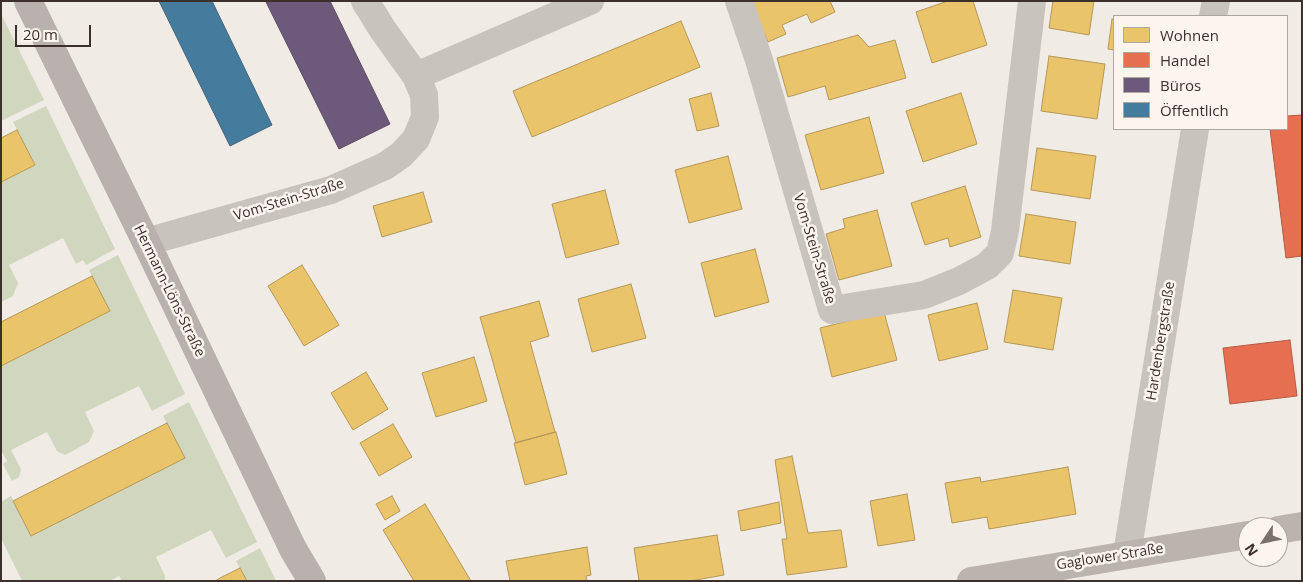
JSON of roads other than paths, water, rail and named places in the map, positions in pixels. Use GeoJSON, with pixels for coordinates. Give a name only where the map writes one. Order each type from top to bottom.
{"type":"FeatureCollection","features":[{"type":"Feature","properties":{"kind":"main road","name":"Hermann-Löns-Straße"},"geometry":{"type":"LineString","coordinates":[[28,1],[293,549],[312,581]]}},
{"type":"Feature","properties":{"kind":"street","name":"Vom-Stein-Straße"},"geometry":{"type":"LineString","coordinates":[[146,242],[331,190],[385,166],[401,155],[416,139],[425,116],[424,96],[416,76],[382,30],[365,1]]}},
{"type":"Feature","properties":{"kind":"street"},"geometry":{"type":"LineString","coordinates":[[416,76],[590,1]]}},
{"type":"Feature","properties":{"kind":"street","name":"Vom-Stein-Straße"},"geometry":{"type":"LineString","coordinates":[[739,1],[759,60],[832,310],[924,295],[959,281],[987,266],[1000,253],[1005,231],[1032,1]]}},
{"type":"Feature","properties":{"kind":"street"},"geometry":{"type":"LineString","coordinates":[[1213,15],[1216,1]]}},
{"type":"Feature","properties":{"kind":"street","name":"Hardenbergstraße"},"geometry":{"type":"LineString","coordinates":[[1127,554],[1195,130]]}},
{"type":"Feature","properties":{"kind":"street"},"geometry":{"type":"LineString","coordinates":[[1288,528],[1302,526]]}},
{"type":"Feature","properties":{"kind":"street","name":"Gaglower Straße"},"geometry":{"type":"LineString","coordinates":[[971,581],[1238,537]]}}]}
